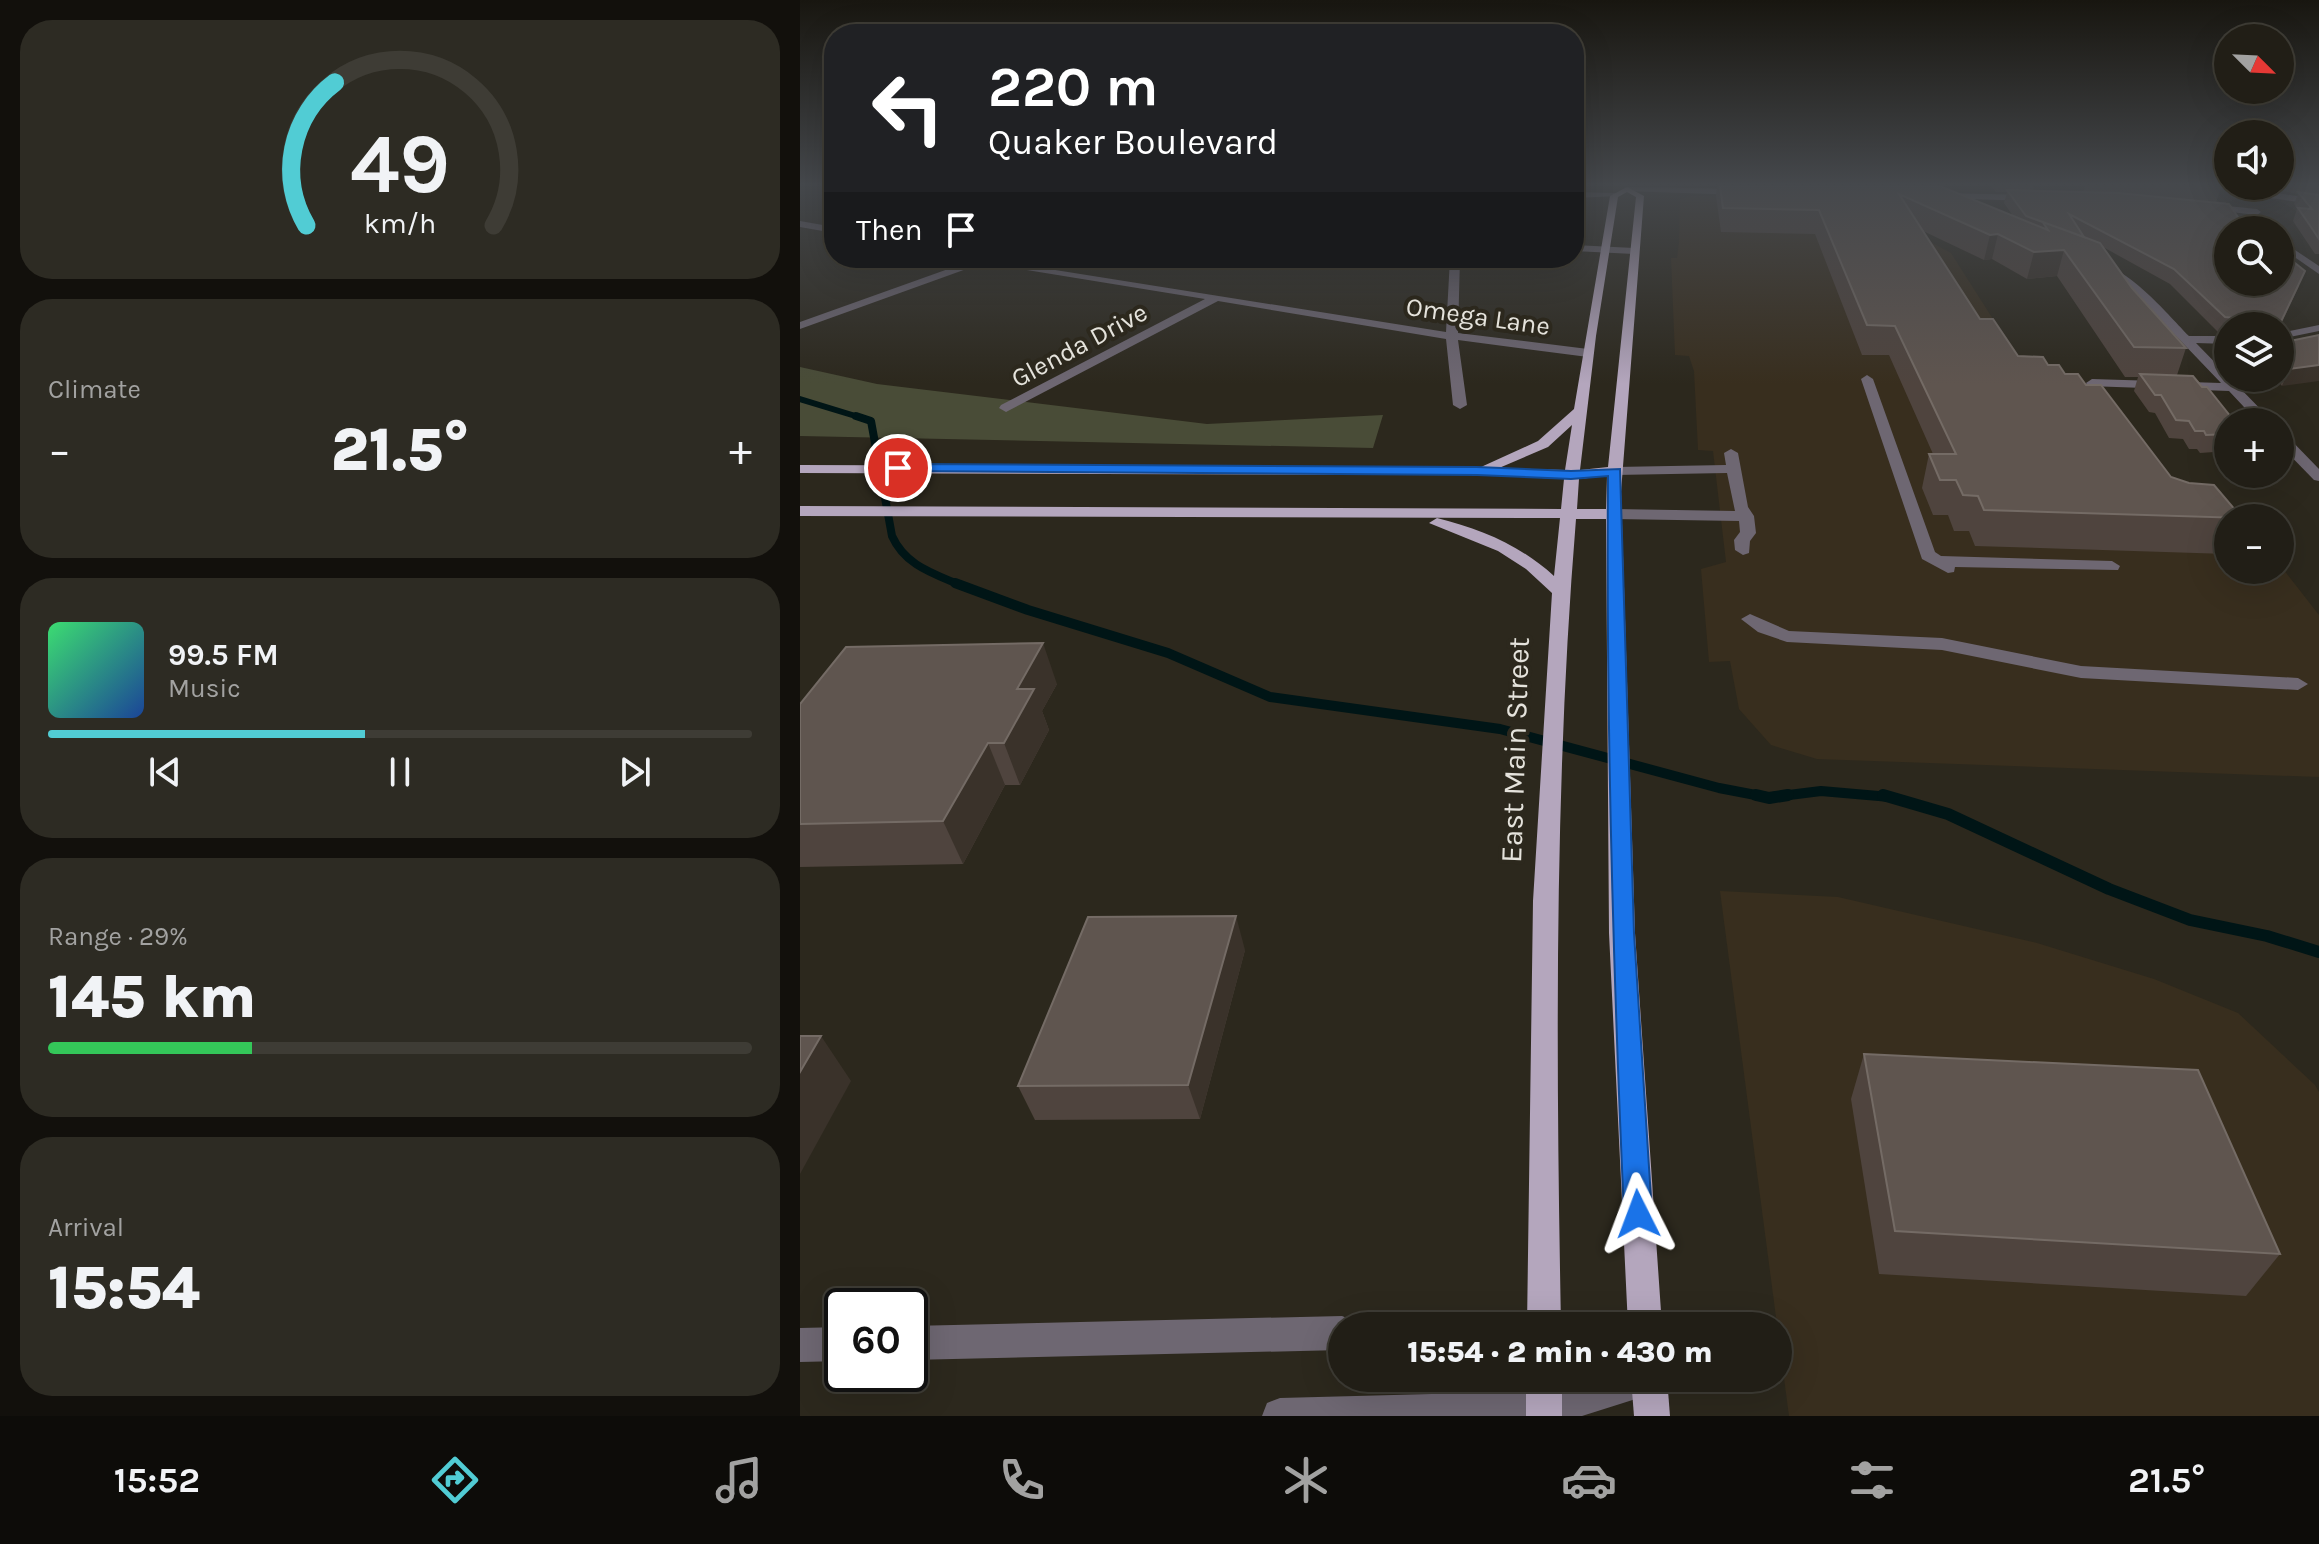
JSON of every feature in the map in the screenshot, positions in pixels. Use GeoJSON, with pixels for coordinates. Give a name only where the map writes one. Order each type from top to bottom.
{"type":"FeatureCollection","features":[{"type":"Feature","properties":{"kind":"main road","name":"East Main Street"},"geometry":{"type":"LineString","coordinates":[[1544,1312],[1544,1049],[1550,801],[1560,591],[1578,412],[1604,251]]}},
{"type":"Feature","properties":{"kind":"main road"},"geometry":{"type":"LineString","coordinates":[[1634,251],[1614,514],[1622,933],[1644,1312]]}},
{"type":"Feature","properties":{"kind":"main road"},"geometry":{"type":"LineString","coordinates":[[1477,471],[1543,444],[1578,412]]}},
{"type":"Feature","properties":{"kind":"main road"},"geometry":{"type":"LineString","coordinates":[[800,469],[1477,471],[1571,475],[1615,471]]}},
{"type":"Feature","properties":{"kind":"main road"},"geometry":{"type":"LineString","coordinates":[[800,511],[1614,514]]}},
{"type":"Feature","properties":{"kind":"main road"},"geometry":{"type":"LineString","coordinates":[[1402,514],[1488,537],[1519,555],[1560,591]]}},
{"type":"Feature","properties":{"kind":"main road"},"geometry":{"type":"LineString","coordinates":[[1650,1392],[1652,1416]]}},
{"type":"Feature","properties":{"kind":"street"},"geometry":{"type":"LineString","coordinates":[[2294,252],[2316,266]]}},
{"type":"Feature","properties":{"kind":"street"},"geometry":{"type":"LineString","coordinates":[[2090,261],[2137,289],[2214,367]]}},
{"type":"Feature","properties":{"kind":"street"},"geometry":{"type":"LineString","coordinates":[[800,326],[961,268]]}},
{"type":"Feature","properties":{"kind":"street","name":"Omega Lane"},"geometry":{"type":"LineString","coordinates":[[1039,268],[1452,336],[1588,353]]}},
{"type":"Feature","properties":{"kind":"street"},"geometry":{"type":"LineString","coordinates":[[1455,268],[1452,336],[1460,405]]}},
{"type":"Feature","properties":{"kind":"street","name":"Glenda Drive"},"geometry":{"type":"LineString","coordinates":[[1006,408],[1216,298]]}},
{"type":"Feature","properties":{"kind":"street"},"geometry":{"type":"LineString","coordinates":[[2294,333],[2319,328]]}},
{"type":"Feature","properties":{"kind":"street"},"geometry":{"type":"LineString","coordinates":[[2188,339],[2214,340]]}},
{"type":"Feature","properties":{"kind":"street"},"geometry":{"type":"LineString","coordinates":[[1867,379],[1928,555],[1942,564],[2112,566]]}},
{"type":"Feature","properties":{"kind":"street"},"geometry":{"type":"LineString","coordinates":[[2092,383],[2214,386]]}},
{"type":"Feature","properties":{"kind":"street"},"geometry":{"type":"LineString","coordinates":[[2237,392],[2252,408]]}},
{"type":"Feature","properties":{"kind":"street"},"geometry":{"type":"LineString","coordinates":[[2294,449],[2314,466],[2319,477]]}},
{"type":"Feature","properties":{"kind":"street"},"geometry":{"type":"LineString","coordinates":[[1689,518],[1733,539],[1748,533],[1746,516],[1740,507],[1731,453]]}},
{"type":"Feature","properties":{"kind":"street"},"geometry":{"type":"LineString","coordinates":[[1615,471],[1734,476]]}},
{"type":"Feature","properties":{"kind":"street"},"geometry":{"type":"LineString","coordinates":[[1614,514],[1689,518],[1746,516]]}},
{"type":"Feature","properties":{"kind":"street"},"geometry":{"type":"LineString","coordinates":[[1750,619],[1787,636],[1942,644],[2069,671],[2298,684]]}},
{"type":"Feature","properties":{"kind":"street"},"geometry":{"type":"LineString","coordinates":[[928,1343],[1328,1333]]}},
{"type":"Feature","properties":{"kind":"street"},"geometry":{"type":"LineString","coordinates":[[800,1345],[824,1344]]}},
{"type":"Feature","properties":{"kind":"street"},"geometry":{"type":"LineString","coordinates":[[1280,1416],[1544,1401],[1585,1392]]}},
{"type":"Feature","properties":{"kind":"shaded area"},"geometry":{"type":"Polygon","coordinates":[[[1678,251],[1951,253],[2019,360],[2214,526],[2214,584],[2294,583],[2319,615],[2319,777],[1817,759],[1771,745],[1739,709],[1730,661],[1709,662],[1701,569],[1726,562],[1713,451],[1698,450],[1694,371],[1689,356],[1675,355],[1671,258],[1677,258],[1678,251]]]}},
{"type":"Feature","properties":{"kind":"shaded area"},"geometry":{"type":"Polygon","coordinates":[[[1720,891],[1838,897],[2037,943],[2154,979],[2238,1013],[2319,1092],[2319,1416],[1789,1416],[1786,1392],[1792,1392],[1792,1312],[1775,1312],[1720,891]]]}},
{"type":"Feature","properties":{"kind":"green space"},"geometry":{"type":"Polygon","coordinates":[[[800,367],[877,384],[1207,424],[1383,415],[1373,448],[800,436],[800,367]]]}},
{"type":"Feature","properties":{"kind":"building"},"geometry":{"type":"Polygon","coordinates":[[[1836,251],[1936,251],[1980,319],[1993,319],[2018,356],[2043,357],[2048,365],[2059,365],[2065,374],[2078,374],[2086,385],[2101,385],[2171,477],[2189,483],[2214,485],[2230,504],[2214,504],[2214,517],[1984,510],[1978,496],[1963,495],[1956,480],[1940,480],[1929,454],[1956,454],[1895,326],[1867,325],[1836,251]]]}},
{"type":"Feature","properties":{"kind":"building"},"geometry":{"type":"Polygon","coordinates":[[[2065,251],[2106,251],[2132,288],[2186,348],[2134,347],[2065,251]]]}},
{"type":"Feature","properties":{"kind":"building"},"geometry":{"type":"Polygon","coordinates":[[[2140,251],[2214,251],[2214,296],[2293,296],[2286,312],[2220,312],[2174,269],[2140,251]]]}},
{"type":"Feature","properties":{"kind":"building"},"geometry":{"type":"Polygon","coordinates":[[[2294,262],[2305,271],[2294,294],[2294,262]]]}},
{"type":"Feature","properties":{"kind":"building"},"geometry":{"type":"Polygon","coordinates":[[[2319,335],[2319,365],[2294,368],[2294,340],[2319,335]]]}},
{"type":"Feature","properties":{"kind":"building"},"geometry":{"type":"Polygon","coordinates":[[[2140,374],[2193,376],[2202,387],[2207,387],[2224,408],[2214,408],[2214,435],[2195,431],[2189,421],[2176,420],[2161,395],[2155,395],[2140,374]]]}},
{"type":"Feature","properties":{"kind":"building"},"geometry":{"type":"Polygon","coordinates":[[[1043,643],[1017,689],[1034,689],[1004,743],[988,743],[943,821],[800,824],[800,704],[846,647],[1043,643]]]}},
{"type":"Feature","properties":{"kind":"building"},"geometry":{"type":"Polygon","coordinates":[[[1236,916],[1188,1085],[1018,1086],[1088,917],[1236,916]]]}},
{"type":"Feature","properties":{"kind":"building"},"geometry":{"type":"Polygon","coordinates":[[[800,1036],[821,1036],[800,1072],[800,1036]]]}},
{"type":"Feature","properties":{"kind":"building"},"geometry":{"type":"Polygon","coordinates":[[[1864,1054],[2198,1070],[2280,1254],[1895,1231],[1864,1054]]]}},
{"type":"Feature","properties":{"kind":"waterway"},"geometry":{"type":"LineString","coordinates":[[800,399],[862,418]]}},
{"type":"Feature","properties":{"kind":"waterway"},"geometry":{"type":"LineString","coordinates":[[856,416],[862,418]]}},
{"type":"Feature","properties":{"kind":"waterway"},"geometry":{"type":"LineString","coordinates":[[862,418],[871,421],[892,536],[904,554],[920,567],[957,584]]}},
{"type":"Feature","properties":{"kind":"waterway"},"geometry":{"type":"LineString","coordinates":[[957,584],[1028,610],[1168,653],[1270,697],[1500,729],[1719,788],[1758,796]]}},
{"type":"Feature","properties":{"kind":"waterway"},"geometry":{"type":"LineString","coordinates":[[1784,796],[1821,791],[1890,797]]}},
{"type":"Feature","properties":{"kind":"waterway"},"geometry":{"type":"LineString","coordinates":[[1883,795],[1890,797]]}},
{"type":"Feature","properties":{"kind":"waterway"},"geometry":{"type":"LineString","coordinates":[[1758,796],[1766,797]]}},
{"type":"Feature","properties":{"kind":"waterway"},"geometry":{"type":"LineString","coordinates":[[1758,796],[1769,798],[1784,796]]}},
{"type":"Feature","properties":{"kind":"waterway"},"geometry":{"type":"LineString","coordinates":[[1773,797],[1784,796]]}},
{"type":"Feature","properties":{"kind":"waterway"},"geometry":{"type":"LineString","coordinates":[[1890,797],[1948,814],[2109,889],[2190,920],[2267,936],[2319,952]]}},
{"type":"Feature","properties":{"kind":"route"},"geometry":{"type":"LineString","coordinates":[[898,468],[1477,471],[1571,475],[1615,471],[1615,660],[1622,933],[1638,1214]]}}]}
